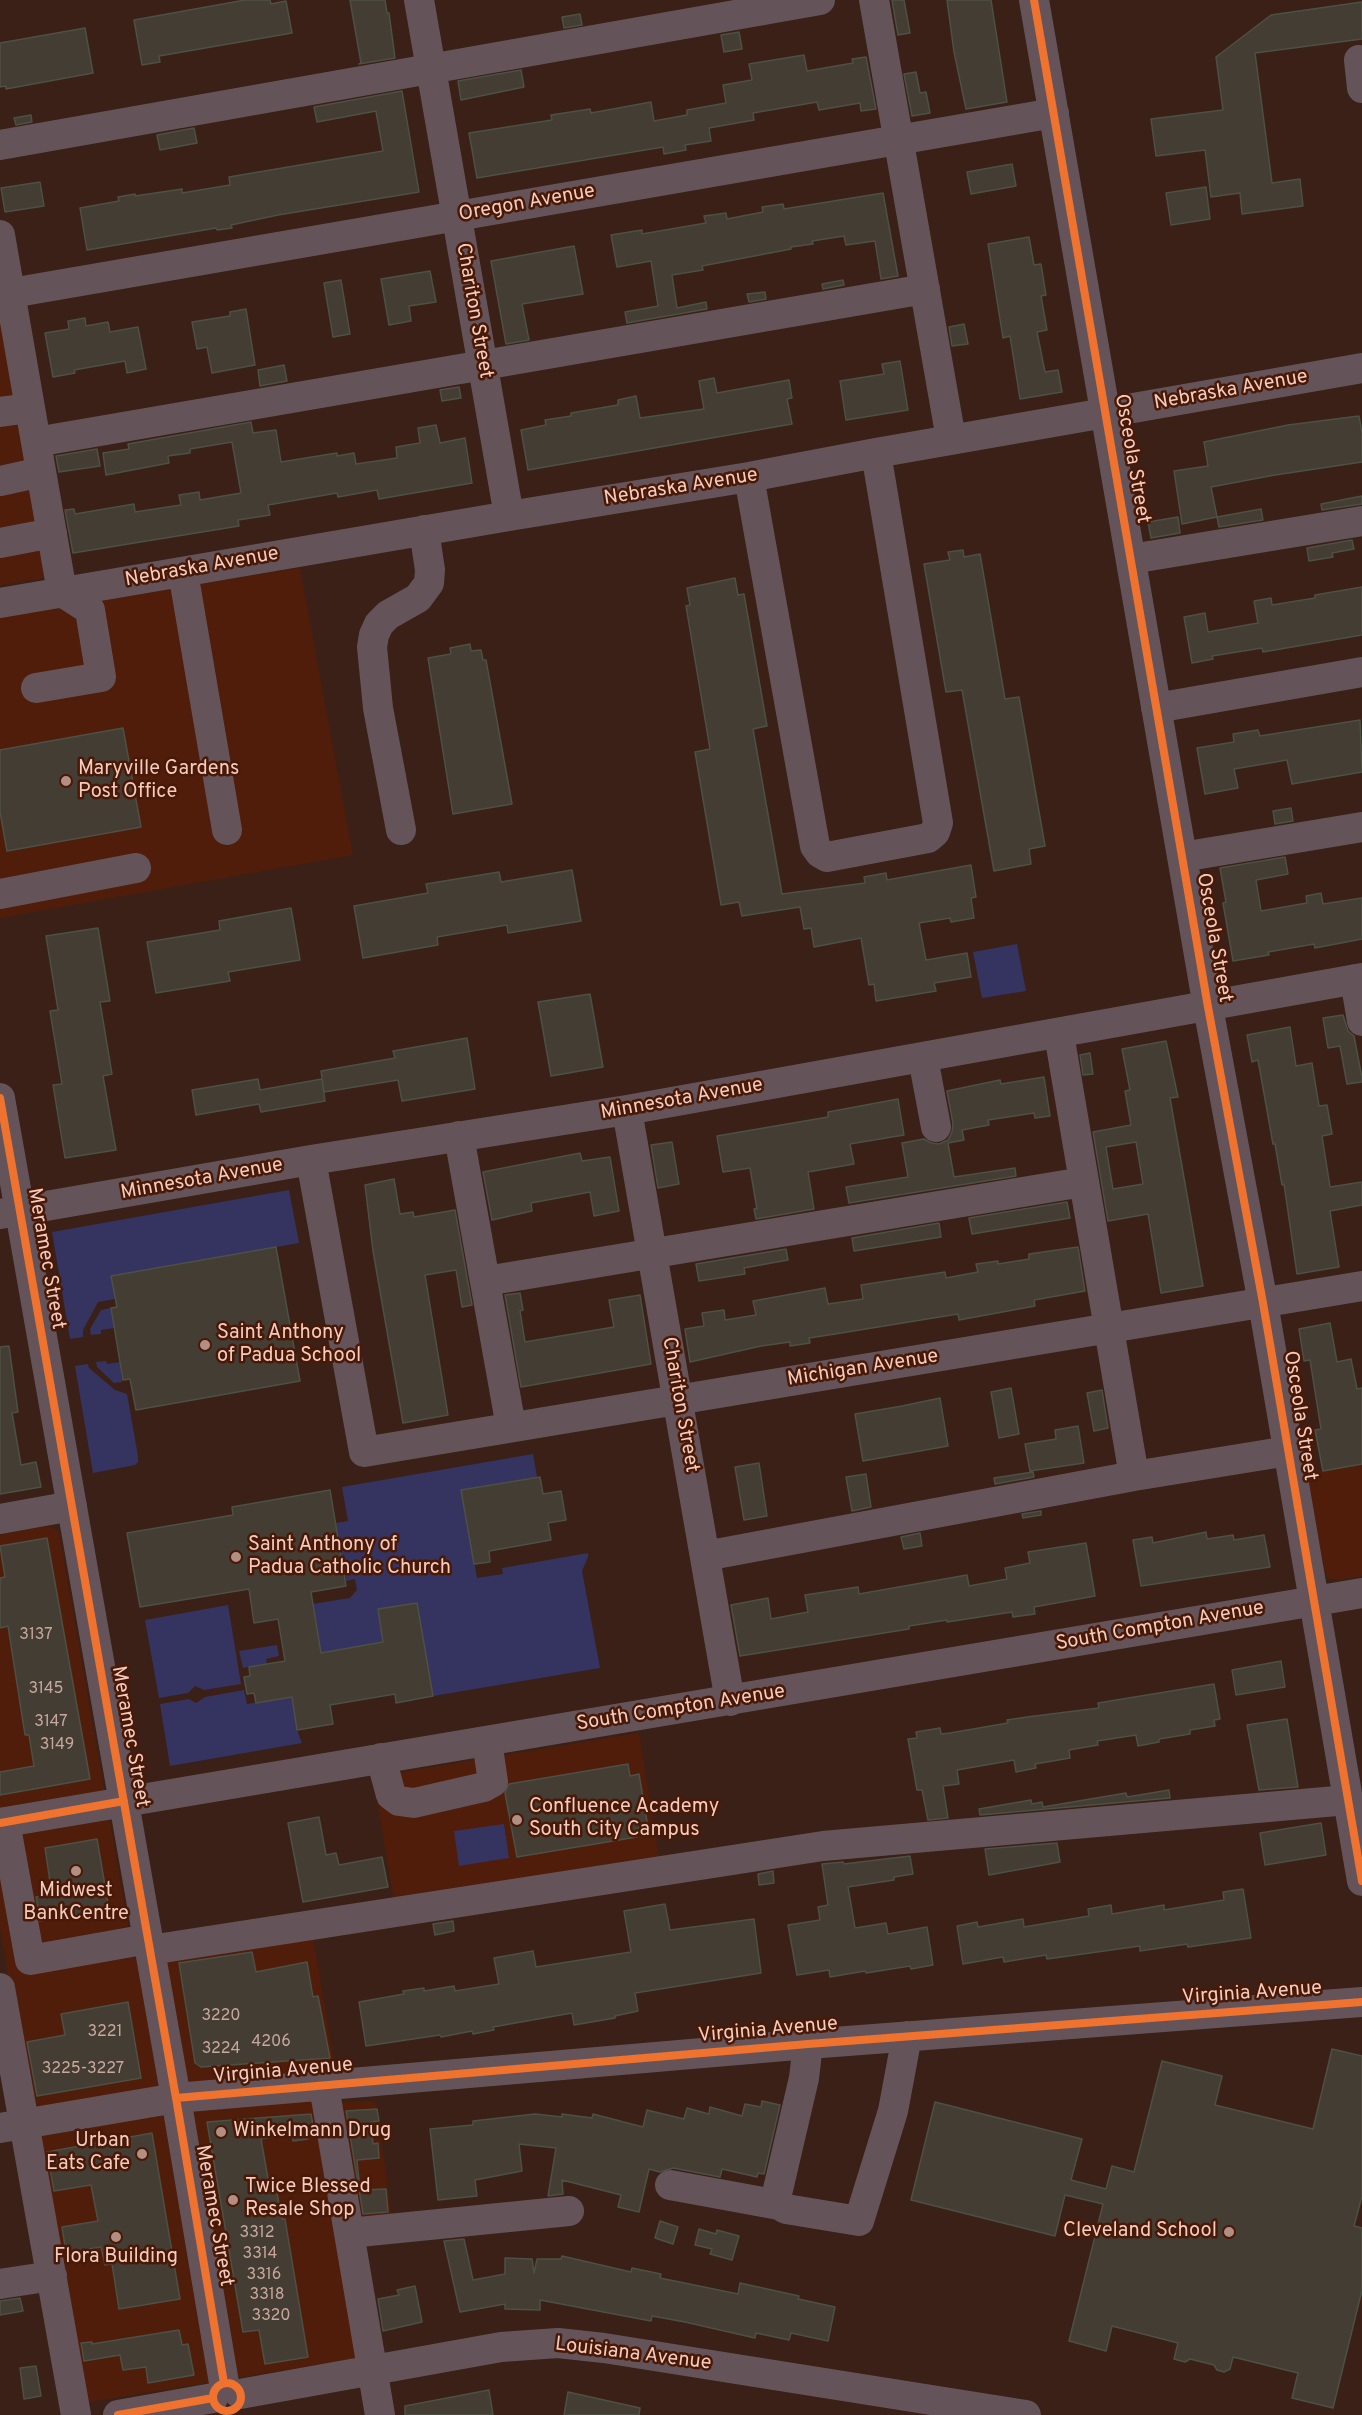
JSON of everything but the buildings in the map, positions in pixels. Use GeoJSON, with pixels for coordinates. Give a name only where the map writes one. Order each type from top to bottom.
{"type":"FeatureCollection","features":[{"type":"Feature","properties":{"kind":"street","name":"Chariton Street"},"geometry":{"type":"LineString","coordinates":[[419,0],[509,516]]}},
{"type":"Feature","properties":{"kind":"street"},"geometry":{"type":"LineString","coordinates":[[0,145],[820,0]]}},
{"type":"Feature","properties":{"kind":"street"},"geometry":{"type":"LineString","coordinates":[[874,0],[951,440]]}},
{"type":"Feature","properties":{"kind":"street","name":"Osceola Street"},"geometry":{"type":"LineString","coordinates":[[1034,0],[1362,1881]]}},
{"type":"Feature","properties":{"kind":"street","name":"Oregon Avenue"},"geometry":{"type":"LineString","coordinates":[[5,294],[1054,113]]}},
{"type":"Feature","properties":{"kind":"street"},"geometry":{"type":"LineString","coordinates":[[1,251],[9,334],[30,408],[62,592],[90,610],[100,677],[36,688]]}},
{"type":"Feature","properties":{"kind":"street"},"geometry":{"type":"LineString","coordinates":[[36,442],[926,289]]}},
{"type":"Feature","properties":{"kind":"street","name":"Nebraska Avenue"},"geometry":{"type":"LineString","coordinates":[[0,603],[423,530],[749,477],[1362,368]]}},
{"type":"Feature","properties":{"kind":"street"},"geometry":{"type":"LineString","coordinates":[[0,412],[30,408]]}},
{"type":"Feature","properties":{"kind":"street"},"geometry":{"type":"LineString","coordinates":[[749,477],[815,846],[827,857],[928,838],[935,832],[938,823],[876,453]]}},
{"type":"Feature","properties":{"kind":"street"},"geometry":{"type":"LineString","coordinates":[[0,481],[41,472]]}},
{"type":"Feature","properties":{"kind":"street"},"geometry":{"type":"LineString","coordinates":[[1131,559],[1362,521]]}},
{"type":"Feature","properties":{"kind":"street"},"geometry":{"type":"LineString","coordinates":[[401,830],[378,708],[372,647],[374,635],[388,615],[418,598],[429,583],[430,570],[423,530]]}},
{"type":"Feature","properties":{"kind":"street"},"geometry":{"type":"LineString","coordinates":[[0,543],[52,533]]}},
{"type":"Feature","properties":{"kind":"street"},"geometry":{"type":"LineString","coordinates":[[183,572],[227,830]]}},
{"type":"Feature","properties":{"kind":"street"},"geometry":{"type":"LineString","coordinates":[[1156,708],[1362,672]]}},
{"type":"Feature","properties":{"kind":"street"},"geometry":{"type":"LineString","coordinates":[[1182,857],[1362,827]]}},
{"type":"Feature","properties":{"kind":"street"},"geometry":{"type":"LineString","coordinates":[[0,894],[136,868]]}},
{"type":"Feature","properties":{"kind":"street"},"geometry":{"type":"LineString","coordinates":[[1358,979],[1362,1021]]}},
{"type":"Feature","properties":{"kind":"street","name":"Minnesota Avenue"},"geometry":{"type":"LineString","coordinates":[[10,1213],[311,1160],[627,1110],[1358,979]]}},
{"type":"Feature","properties":{"kind":"street"},"geometry":{"type":"LineString","coordinates":[[1059,1034],[1134,1476]]}},
{"type":"Feature","properties":{"kind":"street"},"geometry":{"type":"LineString","coordinates":[[923,1058],[936,1127]]}},
{"type":"Feature","properties":{"kind":"street","name":"Meramec Street"},"geometry":{"type":"LineString","coordinates":[[0,1098],[10,1213],[72,1506],[227,2400]]}},
{"type":"Feature","properties":{"kind":"street","name":"Chariton Street"},"geometry":{"type":"LineString","coordinates":[[627,1110],[730,1701]]}},
{"type":"Feature","properties":{"kind":"street"},"geometry":{"type":"LineString","coordinates":[[459,1136],[511,1427]]}},
{"type":"Feature","properties":{"kind":"street","name":"Michigan Avenue"},"geometry":{"type":"LineString","coordinates":[[311,1160],[364,1452],[1362,1286]]}},
{"type":"Feature","properties":{"kind":"street"},"geometry":{"type":"LineString","coordinates":[[486,1281],[1083,1182]]}},
{"type":"Feature","properties":{"kind":"street"},"geometry":{"type":"LineString","coordinates":[[705,1556],[1134,1476],[1288,1451]]}},
{"type":"Feature","properties":{"kind":"street"},"geometry":{"type":"LineString","coordinates":[[0,1519],[72,1506]]}},
{"type":"Feature","properties":{"kind":"street","name":"South Compton Avenue"},"geometry":{"type":"LineString","coordinates":[[2,1822],[1362,1593]]}},
{"type":"Feature","properties":{"kind":"street"},"geometry":{"type":"LineString","coordinates":[[381,1758],[391,1796],[399,1802],[414,1803],[484,1787],[493,1782],[487,1741]]}},
{"type":"Feature","properties":{"kind":"street"},"geometry":{"type":"LineString","coordinates":[[2,1822],[30,1960],[149,1945],[823,1845],[1348,1800]]}},
{"type":"Feature","properties":{"kind":"street"},"geometry":{"type":"LineString","coordinates":[[0,1988],[12,2126],[52,2276],[76,2415]]}},
{"type":"Feature","properties":{"kind":"street","name":"Virginia Avenue"},"geometry":{"type":"LineString","coordinates":[[12,2126],[176,2098],[808,2044],[1362,2002]]}},
{"type":"Feature","properties":{"kind":"street"},"geometry":{"type":"LineString","coordinates":[[670,2186],[859,2221],[893,2111],[907,2036]]}},
{"type":"Feature","properties":{"kind":"street"},"geometry":{"type":"LineString","coordinates":[[779,2205],[776,2198],[804,2078],[808,2044]]}},
{"type":"Feature","properties":{"kind":"street"},"geometry":{"type":"LineString","coordinates":[[324,2085],[380,2415]]}},
{"type":"Feature","properties":{"kind":"street"},"geometry":{"type":"LineString","coordinates":[[349,2234],[569,2211]]}},
{"type":"Feature","properties":{"kind":"street"},"geometry":{"type":"LineString","coordinates":[[0,2284],[52,2276]]}},
{"type":"Feature","properties":{"kind":"street","name":"Louisiana Avenue"},"geometry":{"type":"LineString","coordinates":[[118,2415],[227,2400],[372,2370],[501,2347],[558,2343],[604,2348],[1009,2414]]}},
{"type":"Feature","properties":{"kind":"shaded area"},"geometry":{"type":"Polygon","coordinates":[[[0,314],[51,577],[0,585],[0,314]]]}},
{"type":"Feature","properties":{"kind":"shaded area"},"geometry":{"type":"Polygon","coordinates":[[[300,568],[353,855],[0,918],[0,616],[300,568]]]}},
{"type":"Feature","properties":{"kind":"shaded area"},"geometry":{"type":"Polygon","coordinates":[[[1017,944],[1026,991],[982,998],[973,952],[1017,944]]]}},
{"type":"Feature","properties":{"kind":"shaded area"},"geometry":{"type":"Polygon","coordinates":[[[289,1190],[299,1243],[112,1276],[115,1299],[98,1302],[83,1330],[83,1337],[70,1339],[52,1232],[289,1190]]]}},
{"type":"Feature","properties":{"kind":"shaded area"},"geometry":{"type":"Polygon","coordinates":[[[111,1308],[114,1328],[101,1330],[101,1334],[91,1335],[90,1329],[101,1310],[111,1308]]]}},
{"type":"Feature","properties":{"kind":"shaded area"},"geometry":{"type":"Polygon","coordinates":[[[106,1361],[107,1364],[120,1362],[122,1382],[114,1383],[97,1367],[96,1362],[106,1361]]]}},
{"type":"Feature","properties":{"kind":"shaded area"},"geometry":{"type":"Polygon","coordinates":[[[88,1364],[89,1368],[115,1390],[127,1394],[138,1456],[138,1462],[135,1465],[93,1473],[75,1366],[88,1364]]]}},
{"type":"Feature","properties":{"kind":"shaded area"},"geometry":{"type":"Polygon","coordinates":[[[533,1454],[537,1477],[462,1490],[477,1578],[503,1574],[502,1568],[588,1553],[582,1571],[600,1668],[433,1696],[417,1603],[378,1609],[383,1642],[321,1653],[316,1620],[300,1606],[350,1598],[357,1590],[355,1579],[346,1581],[336,1523],[348,1521],[342,1487],[533,1454]]]}},
{"type":"Feature","properties":{"kind":"shaded area"},"geometry":{"type":"Polygon","coordinates":[[[1362,1463],[1362,1576],[1336,1580],[1325,1574],[1305,1473],[1362,1463]]]}},
{"type":"Feature","properties":{"kind":"shaded area"},"geometry":{"type":"Polygon","coordinates":[[[47,1526],[59,1533],[134,1959],[312,1932],[335,2067],[312,2070],[365,2357],[83,2403],[0,1929],[0,1535],[47,1526]]]}},
{"type":"Feature","properties":{"kind":"shaded area"},"geometry":{"type":"Polygon","coordinates":[[[228,1605],[241,1684],[204,1690],[195,1686],[188,1693],[159,1698],[145,1620],[228,1605]]]}},
{"type":"Feature","properties":{"kind":"shaded area"},"geometry":{"type":"Polygon","coordinates":[[[277,1645],[279,1656],[266,1659],[267,1664],[243,1668],[239,1651],[277,1645]]]}},
{"type":"Feature","properties":{"kind":"shaded area"},"geometry":{"type":"Polygon","coordinates":[[[244,1690],[247,1704],[292,1697],[297,1730],[302,1743],[170,1766],[160,1704],[189,1699],[196,1703],[205,1697],[244,1690]]]}},
{"type":"Feature","properties":{"kind":"shaded area","name":"Confluence Academy South City Campus"},"geometry":{"type":"Polygon","coordinates":[[[639,1733],[660,1864],[395,1907],[373,1777],[639,1733]]]}},
{"type":"Feature","properties":{"kind":"shaded area"},"geometry":{"type":"Polygon","coordinates":[[[504,1824],[509,1858],[459,1866],[454,1831],[504,1824]]]}},
{"type":"Feature","properties":{"kind":"shaded area"},"geometry":{"type":"Polygon","coordinates":[[[376,2101],[393,2224],[353,2228],[331,2102],[376,2101]]]}},
{"type":"Feature","properties":{"kind":"cycle path"},"geometry":{"type":"LineString","coordinates":[[1034,0],[1362,1881]]}},
{"type":"Feature","properties":{"kind":"cycle path"},"geometry":{"type":"LineString","coordinates":[[0,1098],[224,2383]]}},
{"type":"Feature","properties":{"kind":"cycle path"},"geometry":{"type":"LineString","coordinates":[[0,1823],[124,1801]]}},
{"type":"Feature","properties":{"kind":"cycle path"},"geometry":{"type":"LineString","coordinates":[[176,2098],[808,2044],[1362,2002]]}},
{"type":"Feature","properties":{"kind":"cycle path"},"geometry":{"type":"LineString","coordinates":[[227,2383],[237,2387],[241,2397],[237,2407],[227,2411],[217,2407],[213,2397],[217,2387],[227,2383]]}},
{"type":"Feature","properties":{"kind":"cycle path"},"geometry":{"type":"LineString","coordinates":[[118,2415],[213,2398]]}},
{"type":"Feature","properties":{"kind":"place","name":"Maryville Gardens Post Office"},"geometry":{"type":"Point","coordinates":[66,781]}},
{"type":"Feature","properties":{"kind":"place","name":"Saint Anthony of Padua School"},"geometry":{"type":"Point","coordinates":[205,1345]}},
{"type":"Feature","properties":{"kind":"place","name":"Saint Anthony of Padua Catholic Church"},"geometry":{"type":"Point","coordinates":[236,1557]}},
{"type":"Feature","properties":{"kind":"place","name":"Confluence Academy South City Campus"},"geometry":{"type":"Point","coordinates":[517,1820]}},
{"type":"Feature","properties":{"kind":"place","name":"Midwest BankCentre"},"geometry":{"type":"Point","coordinates":[76,1871]}},
{"type":"Feature","properties":{"kind":"place","name":"Winkelmann Drug"},"geometry":{"type":"Point","coordinates":[221,2132]}},
{"type":"Feature","properties":{"kind":"place","name":"Urban Eats Cafe"},"geometry":{"type":"Point","coordinates":[142,2154]}},
{"type":"Feature","properties":{"kind":"place","name":"Twice Blessed Resale Shop"},"geometry":{"type":"Point","coordinates":[233,2200]}},
{"type":"Feature","properties":{"kind":"place","name":"Cleveland School"},"geometry":{"type":"Point","coordinates":[1229,2232]}},
{"type":"Feature","properties":{"kind":"place","name":"Flora Building"},"geometry":{"type":"Point","coordinates":[116,2237]}}]}
